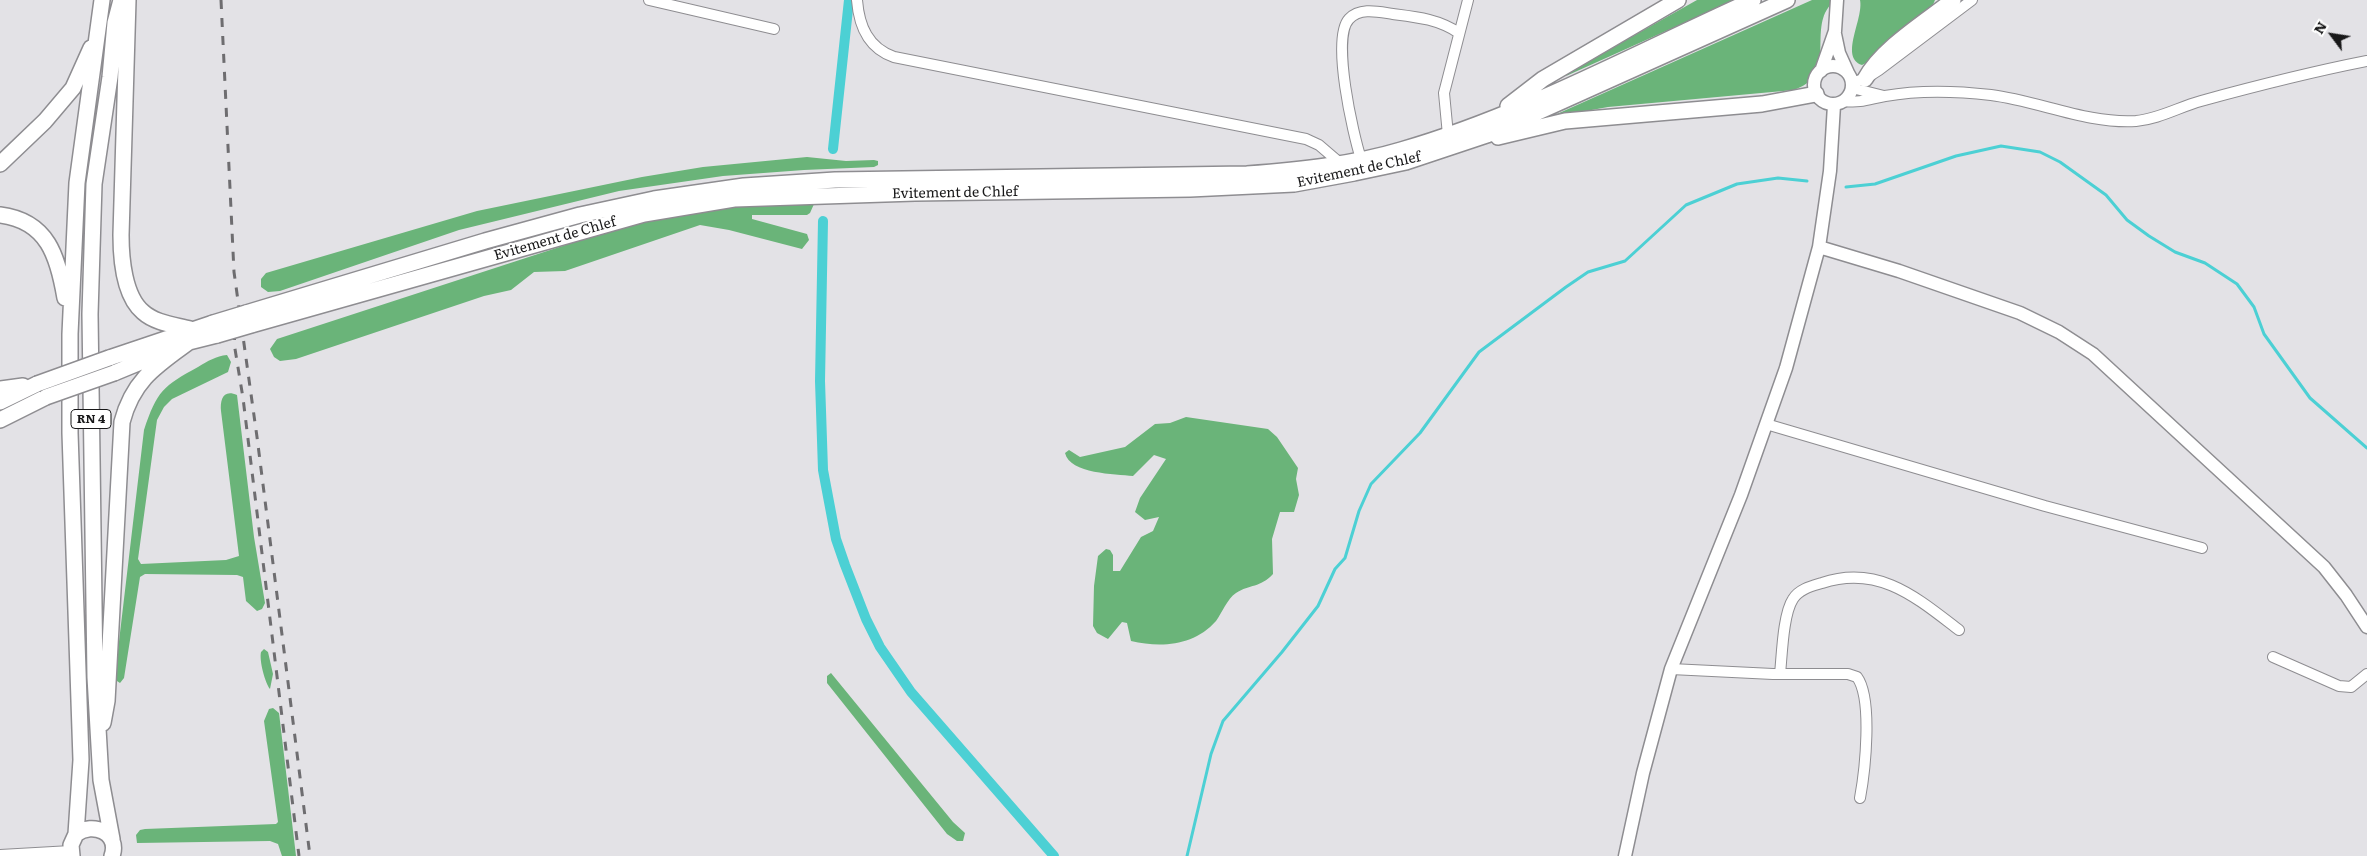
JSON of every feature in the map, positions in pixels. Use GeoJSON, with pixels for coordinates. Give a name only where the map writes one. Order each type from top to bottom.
{"type":"FeatureCollection","features":[{"type":"Feature","properties":{"kind":"highway","name":"RN 4"},"geometry":{"type":"LineString","coordinates":[[72,854],[73,840],[76,834],[81,760],[70,433],[70,334],[77,183],[102,0]]}},
{"type":"Feature","properties":{"kind":"highway","name":"RN 4"},"geometry":{"type":"LineString","coordinates":[[112,856],[112,839],[103,795],[98,738],[90,314],[94,203],[115,23],[121,0]]}},
{"type":"Feature","properties":{"kind":"highway"},"geometry":{"type":"LineString","coordinates":[[98,738],[107,701],[122,422],[133,392],[144,376],[190,335],[158,322],[142,312],[127,286],[122,258],[128,0]]}},
{"type":"Feature","properties":{"kind":"highway"},"geometry":{"type":"LineString","coordinates":[[1488,120],[1543,79],[1678,0]]}},
{"type":"Feature","properties":{"kind":"highway","name":"Evitement de Chlef"},"geometry":{"type":"LineString","coordinates":[[248,319],[644,214],[700,203],[734,199],[810,196],[1134,191],[1294,184],[1406,162],[1488,120],[1753,0]]}},
{"type":"Feature","properties":{"kind":"highway","name":"Evitement de Chlef"},"geometry":{"type":"LineString","coordinates":[[37,384],[109,358],[248,319],[485,240],[580,215],[654,199],[744,186],[844,180],[1247,174],[1290,171],[1361,159],[1496,131],[1787,0]]}},
{"type":"Feature","properties":{"kind":"highway"},"geometry":{"type":"LineString","coordinates":[[1854,80],[1870,70],[1890,50],[1953,0]]}},
{"type":"Feature","properties":{"kind":"highway"},"geometry":{"type":"LineString","coordinates":[[0,164],[45,121],[73,88],[97,35]]}},
{"type":"Feature","properties":{"kind":"highway"},"geometry":{"type":"LineString","coordinates":[[1450,141],[1565,121],[1762,104],[1816,94]]}},
{"type":"Feature","properties":{"kind":"highway"},"geometry":{"type":"LineString","coordinates":[[0,215],[29,226],[48,240],[60,268],[70,334]]}},
{"type":"Feature","properties":{"kind":"highway","name":"Evitement de Chlef"},"geometry":{"type":"LineString","coordinates":[[0,420],[46,398],[114,373],[190,335]]}},
{"type":"Feature","properties":{"kind":"highway"},"geometry":{"type":"LineString","coordinates":[[0,389],[37,384]]}},
{"type":"Feature","properties":{"kind":"highway"},"geometry":{"type":"LineString","coordinates":[[0,402],[37,384]]}},
{"type":"Feature","properties":{"kind":"highway"},"geometry":{"type":"LineString","coordinates":[[76,834],[86,828],[98,828],[112,839]]}},
{"type":"Feature","properties":{"kind":"main road"},"geometry":{"type":"LineString","coordinates":[[1837,0],[1834,32],[1821,70],[1814,84],[1816,94],[1823,102],[1839,103]]}},
{"type":"Feature","properties":{"kind":"main road"},"geometry":{"type":"LineString","coordinates":[[1834,32],[1839,53],[1854,80]]}},
{"type":"Feature","properties":{"kind":"main road"},"geometry":{"type":"LineString","coordinates":[[1821,70],[1832,66],[1843,69],[1854,80]]}},
{"type":"Feature","properties":{"kind":"main road"},"geometry":{"type":"LineString","coordinates":[[1625,856],[1639,788],[1671,669],[1741,495],[1786,368],[1818,247],[1839,103],[1854,80]]}},
{"type":"Feature","properties":{"kind":"main road"},"geometry":{"type":"LineString","coordinates":[[1818,247],[1907,274],[2020,313],[2059,332],[2093,354],[2324,567],[2346,595],[2367,627]]}},
{"type":"Feature","properties":{"kind":"street"},"geometry":{"type":"LineString","coordinates":[[649,0],[774,29]]}},
{"type":"Feature","properties":{"kind":"street"},"geometry":{"type":"LineString","coordinates":[[856,0],[869,40],[880,52],[894,57],[1306,140],[1318,145],[1340,163]]}},
{"type":"Feature","properties":{"kind":"street"},"geometry":{"type":"LineString","coordinates":[[1450,141],[1444,93],[1468,0]]}},
{"type":"Feature","properties":{"kind":"street"},"geometry":{"type":"LineString","coordinates":[[1854,80],[1879,70],[1972,0]]}},
{"type":"Feature","properties":{"kind":"street"},"geometry":{"type":"LineString","coordinates":[[1361,159],[1346,92],[1344,31],[1349,19],[1362,12],[1369,11],[1431,19],[1459,33]]}},
{"type":"Feature","properties":{"kind":"street"},"geometry":{"type":"LineString","coordinates":[[1839,103],[1868,102],[1885,96],[1937,92],[1991,95],[2108,121],[2137,121],[2166,115],[2198,102],[2285,78],[2367,61]]}},
{"type":"Feature","properties":{"kind":"street"},"geometry":{"type":"LineString","coordinates":[[1854,80],[1885,96]]}},
{"type":"Feature","properties":{"kind":"street"},"geometry":{"type":"LineString","coordinates":[[1766,424],[2045,506],[2202,548]]}},
{"type":"Feature","properties":{"kind":"street"},"geometry":{"type":"LineString","coordinates":[[1780,674],[1784,635],[1793,599],[1807,588],[1832,580],[1860,576],[1885,582],[1927,606],[1959,630]]}},
{"type":"Feature","properties":{"kind":"street"},"geometry":{"type":"LineString","coordinates":[[2272,657],[2347,688],[2356,685],[2367,674]]}},
{"type":"Feature","properties":{"kind":"street"},"geometry":{"type":"LineString","coordinates":[[1671,669],[1780,674],[1848,674],[1859,680],[1866,724],[1865,772],[1860,798]]}},
{"type":"Feature","properties":{"kind":"street"},"geometry":{"type":"LineString","coordinates":[[0,855],[72,854]]}},
{"type":"Feature","properties":{"kind":"green space"},"geometry":{"type":"Polygon","coordinates":[[[1697,0],[1735,0],[1566,76],[1569,72],[1697,0]]]}},
{"type":"Feature","properties":{"kind":"green space"},"geometry":{"type":"Polygon","coordinates":[[[1812,0],[1833,0],[1825,13],[1822,23],[1818,67],[1814,76],[1806,84],[1794,90],[1608,107],[1559,116],[1557,114],[1812,0]]]}},
{"type":"Feature","properties":{"kind":"green space"},"geometry":{"type":"Polygon","coordinates":[[[1860,0],[1935,0],[1929,14],[1870,61],[1862,65],[1855,61],[1852,46],[1859,17],[1860,0]]]}},
{"type":"Feature","properties":{"kind":"green space"},"geometry":{"type":"Polygon","coordinates":[[[807,157],[846,161],[874,160],[878,161],[878,165],[874,167],[723,176],[619,191],[459,230],[280,291],[268,292],[261,287],[261,279],[266,273],[477,211],[642,177],[703,167],[807,157]]]}},
{"type":"Feature","properties":{"kind":"green space"},"geometry":{"type":"Polygon","coordinates":[[[814,204],[807,215],[752,215],[752,219],[807,234],[809,240],[802,249],[729,230],[700,225],[565,271],[534,272],[511,290],[484,296],[296,359],[280,361],[274,357],[270,349],[277,339],[627,225],[683,213],[744,206],[814,204]]]}},
{"type":"Feature","properties":{"kind":"green space"},"geometry":{"type":"Polygon","coordinates":[[[227,355],[231,362],[228,372],[172,399],[164,407],[157,420],[138,559],[141,564],[226,560],[239,556],[221,407],[223,397],[228,393],[237,395],[254,537],[265,603],[262,609],[257,611],[246,601],[243,577],[237,575],[145,574],[140,577],[124,678],[120,683],[115,675],[144,430],[153,406],[169,385],[209,361],[219,356],[227,355]]]}},
{"type":"Feature","properties":{"kind":"green space"},"geometry":{"type":"Polygon","coordinates":[[[1186,417],[1268,429],[1277,437],[1298,468],[1296,479],[1299,495],[1294,512],[1280,512],[1272,539],[1273,574],[1264,582],[1236,593],[1227,602],[1216,621],[1198,636],[1176,643],[1165,644],[1131,641],[1127,623],[1122,622],[1108,639],[1097,633],[1093,626],[1094,586],[1098,556],[1106,549],[1110,550],[1113,555],[1113,571],[1120,571],[1141,537],[1153,531],[1159,517],[1145,520],[1135,512],[1140,498],[1166,459],[1154,455],[1133,476],[1094,472],[1084,469],[1069,460],[1065,453],[1069,450],[1080,457],[1125,447],[1155,424],[1170,423],[1186,417]]]}},
{"type":"Feature","properties":{"kind":"green space"},"geometry":{"type":"Polygon","coordinates":[[[264,649],[268,652],[273,674],[270,689],[262,666],[261,652],[264,649]]]}},
{"type":"Feature","properties":{"kind":"green space"},"geometry":{"type":"Polygon","coordinates":[[[831,673],[953,822],[965,833],[963,841],[957,841],[947,834],[827,683],[827,676],[831,673]]]}},
{"type":"Feature","properties":{"kind":"green space"},"geometry":{"type":"Polygon","coordinates":[[[273,708],[279,713],[296,856],[282,856],[278,844],[270,841],[137,843],[136,835],[140,830],[145,829],[276,824],[278,822],[264,721],[269,709],[273,708]]]}},
{"type":"Feature","properties":{"kind":"waterway"},"geometry":{"type":"LineString","coordinates":[[833,149],[849,0]]}},
{"type":"Feature","properties":{"kind":"waterway"},"geometry":{"type":"LineString","coordinates":[[1846,187],[1875,184],[1956,156],[2001,146],[2040,152],[2060,162],[2106,195],[2127,220],[2149,236],[2175,252],[2205,263],[2237,284],[2254,307],[2264,334],[2310,398],[2367,448]]}},
{"type":"Feature","properties":{"kind":"waterway"},"geometry":{"type":"LineString","coordinates":[[1187,856],[1211,754],[1223,721],[1282,652],[1318,606],[1335,569],[1345,558],[1359,511],[1371,484],[1420,433],[1479,352],[1588,272],[1625,261],[1686,205],[1737,184],[1778,178],[1807,181]]}},
{"type":"Feature","properties":{"kind":"waterway"},"geometry":{"type":"LineString","coordinates":[[823,221],[820,381],[823,470],[836,539],[845,565],[866,619],[880,647],[911,692],[1054,856]]}},
{"type":"Feature","properties":{"kind":"railway"},"geometry":{"type":"LineString","coordinates":[[221,0],[234,272],[257,437],[310,856]]}},
{"type":"Feature","properties":{"kind":"railway"},"geometry":{"type":"LineString","coordinates":[[233,313],[235,349],[243,398],[299,856]]}}]}
